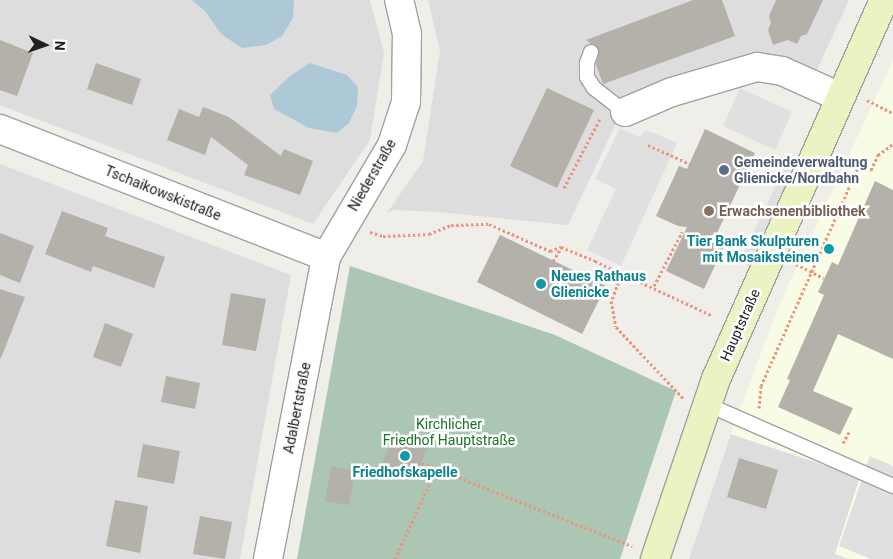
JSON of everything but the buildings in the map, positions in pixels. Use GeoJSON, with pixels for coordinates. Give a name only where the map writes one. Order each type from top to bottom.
{"type":"FeatureCollection","features":[{"type":"Feature","properties":{"kind":"street","name":"Niederstraße"},"geometry":{"type":"LineString","coordinates":[[326,257],[392,145],[406,102],[408,34],[400,0]]}},
{"type":"Feature","properties":{"kind":"street","name":"Hauptstraße"},"geometry":{"type":"LineString","coordinates":[[655,559],[694,401],[840,97],[884,0]]}},
{"type":"Feature","properties":{"kind":"street"},"geometry":{"type":"LineString","coordinates":[[615,115],[681,89],[757,67],[782,71],[840,97]]}},
{"type":"Feature","properties":{"kind":"street","name":"Tschaikowskistraße"},"geometry":{"type":"LineString","coordinates":[[0,129],[326,257]]}},
{"type":"Feature","properties":{"kind":"street","name":"Adalbertstraße"},"geometry":{"type":"LineString","coordinates":[[268,559],[326,257]]}},
{"type":"Feature","properties":{"kind":"lane"},"geometry":{"type":"LineString","coordinates":[[591,52],[586,63],[587,77],[615,115]]}},
{"type":"Feature","properties":{"kind":"lane"},"geometry":{"type":"LineString","coordinates":[[694,401],[893,486]]}},
{"type":"Feature","properties":{"kind":"path"},"geometry":{"type":"LineString","coordinates":[[867,100],[893,113]]}},
{"type":"Feature","properties":{"kind":"path"},"geometry":{"type":"LineString","coordinates":[[564,188],[598,118],[615,115]]}},
{"type":"Feature","properties":{"kind":"path"},"geometry":{"type":"LineString","coordinates":[[842,156],[871,170],[878,155],[893,144]]}},
{"type":"Feature","properties":{"kind":"path"},"geometry":{"type":"LineString","coordinates":[[648,145],[690,164]]}},
{"type":"Feature","properties":{"kind":"path"},"geometry":{"type":"LineString","coordinates":[[759,408],[761,386],[810,271],[860,165]]}},
{"type":"Feature","properties":{"kind":"path"},"geometry":{"type":"LineString","coordinates":[[347,219],[383,236],[429,234],[451,224],[490,224],[550,251],[561,247],[595,261],[654,286],[713,316]]}},
{"type":"Feature","properties":{"kind":"path"},"geometry":{"type":"LineString","coordinates":[[654,286],[682,232]]}},
{"type":"Feature","properties":{"kind":"path"},"geometry":{"type":"LineString","coordinates":[[725,243],[735,248]]}},
{"type":"Feature","properties":{"kind":"path"},"geometry":{"type":"LineString","coordinates":[[553,261],[561,247]]}},
{"type":"Feature","properties":{"kind":"path"},"geometry":{"type":"LineString","coordinates":[[595,261],[597,256]]}},
{"type":"Feature","properties":{"kind":"path"},"geometry":{"type":"LineString","coordinates":[[792,262],[824,278]]}},
{"type":"Feature","properties":{"kind":"path"},"geometry":{"type":"LineString","coordinates":[[622,273],[611,301],[616,327],[694,401]]}},
{"type":"Feature","properties":{"kind":"path"},"geometry":{"type":"LineString","coordinates":[[843,444],[849,432]]}},
{"type":"Feature","properties":{"kind":"path"},"geometry":{"type":"LineString","coordinates":[[422,463],[625,544]]}},
{"type":"Feature","properties":{"kind":"path"},"geometry":{"type":"LineString","coordinates":[[395,559],[436,470]]}},
{"type":"Feature","properties":{"kind":"shaded area"},"geometry":{"type":"Polygon","coordinates":[[[0,0],[370,0],[384,53],[370,140],[313,224],[0,105],[0,0]]]}},
{"type":"Feature","properties":{"kind":"shaded area"},"geometry":{"type":"Polygon","coordinates":[[[428,0],[849,0],[806,94],[755,70],[620,115],[568,225],[439,212],[393,210],[387,213],[423,161],[440,51],[428,0]]]}},
{"type":"Feature","properties":{"kind":"shaded area"},"geometry":{"type":"Polygon","coordinates":[[[893,60],[893,559],[849,559],[835,554],[860,477],[731,434],[777,310],[893,60]]]}},
{"type":"Feature","properties":{"kind":"shaded area"},"geometry":{"type":"Polygon","coordinates":[[[740,88],[792,112],[775,150],[723,126],[740,88]]]}},
{"type":"Feature","properties":{"kind":"shaded area"},"geometry":{"type":"Polygon","coordinates":[[[620,128],[640,137],[645,131],[654,133],[677,143],[621,266],[587,250],[616,189],[595,179],[620,128]]]}},
{"type":"Feature","properties":{"kind":"shaded area"},"geometry":{"type":"Polygon","coordinates":[[[788,160],[797,164],[749,268],[741,258],[788,160]]]}},
{"type":"Feature","properties":{"kind":"shaded area"},"geometry":{"type":"Polygon","coordinates":[[[0,164],[291,275],[240,559],[0,559],[0,164]]]}},
{"type":"Feature","properties":{"kind":"shaded area"},"geometry":{"type":"Polygon","coordinates":[[[731,434],[860,477],[835,554],[849,559],[689,559],[731,434]]]}},
{"type":"Feature","properties":{"kind":"shaded area"},"geometry":{"type":"Polygon","coordinates":[[[870,456],[893,466],[893,559],[871,559],[839,546],[870,456]]]}},
{"type":"Feature","properties":{"kind":"green space","name":"Kirchlicher Friedhof Hauptstraße"},"geometry":{"type":"Polygon","coordinates":[[[350,266],[555,335],[676,391],[620,559],[297,559],[350,266]]]}},
{"type":"Feature","properties":{"kind":"water"},"geometry":{"type":"Polygon","coordinates":[[[192,0],[294,0],[293,18],[282,36],[266,45],[242,48],[221,34],[205,11],[192,0]]]}},
{"type":"Feature","properties":{"kind":"water"},"geometry":{"type":"Polygon","coordinates":[[[310,63],[347,75],[358,87],[357,106],[349,123],[337,133],[309,128],[274,109],[270,95],[290,76],[310,63]]]}},
{"type":"Feature","properties":{"kind":"place","name":"Gemeindeverwaltung Glienicke/Nordbahn"},"geometry":{"type":"Point","coordinates":[724,170]}},
{"type":"Feature","properties":{"kind":"place","name":"Erwachsenenbibliothek"},"geometry":{"type":"Point","coordinates":[709,211]}},
{"type":"Feature","properties":{"kind":"place","name":"Tier Bank Skulpturen mit Mosaiksteinen"},"geometry":{"type":"Point","coordinates":[829,249]}},
{"type":"Feature","properties":{"kind":"place","name":"Neues Rathaus Glienicke"},"geometry":{"type":"Point","coordinates":[541,284]}},
{"type":"Feature","properties":{"kind":"place","name":"Friedhofskapelle"},"geometry":{"type":"Point","coordinates":[405,456]}}]}
